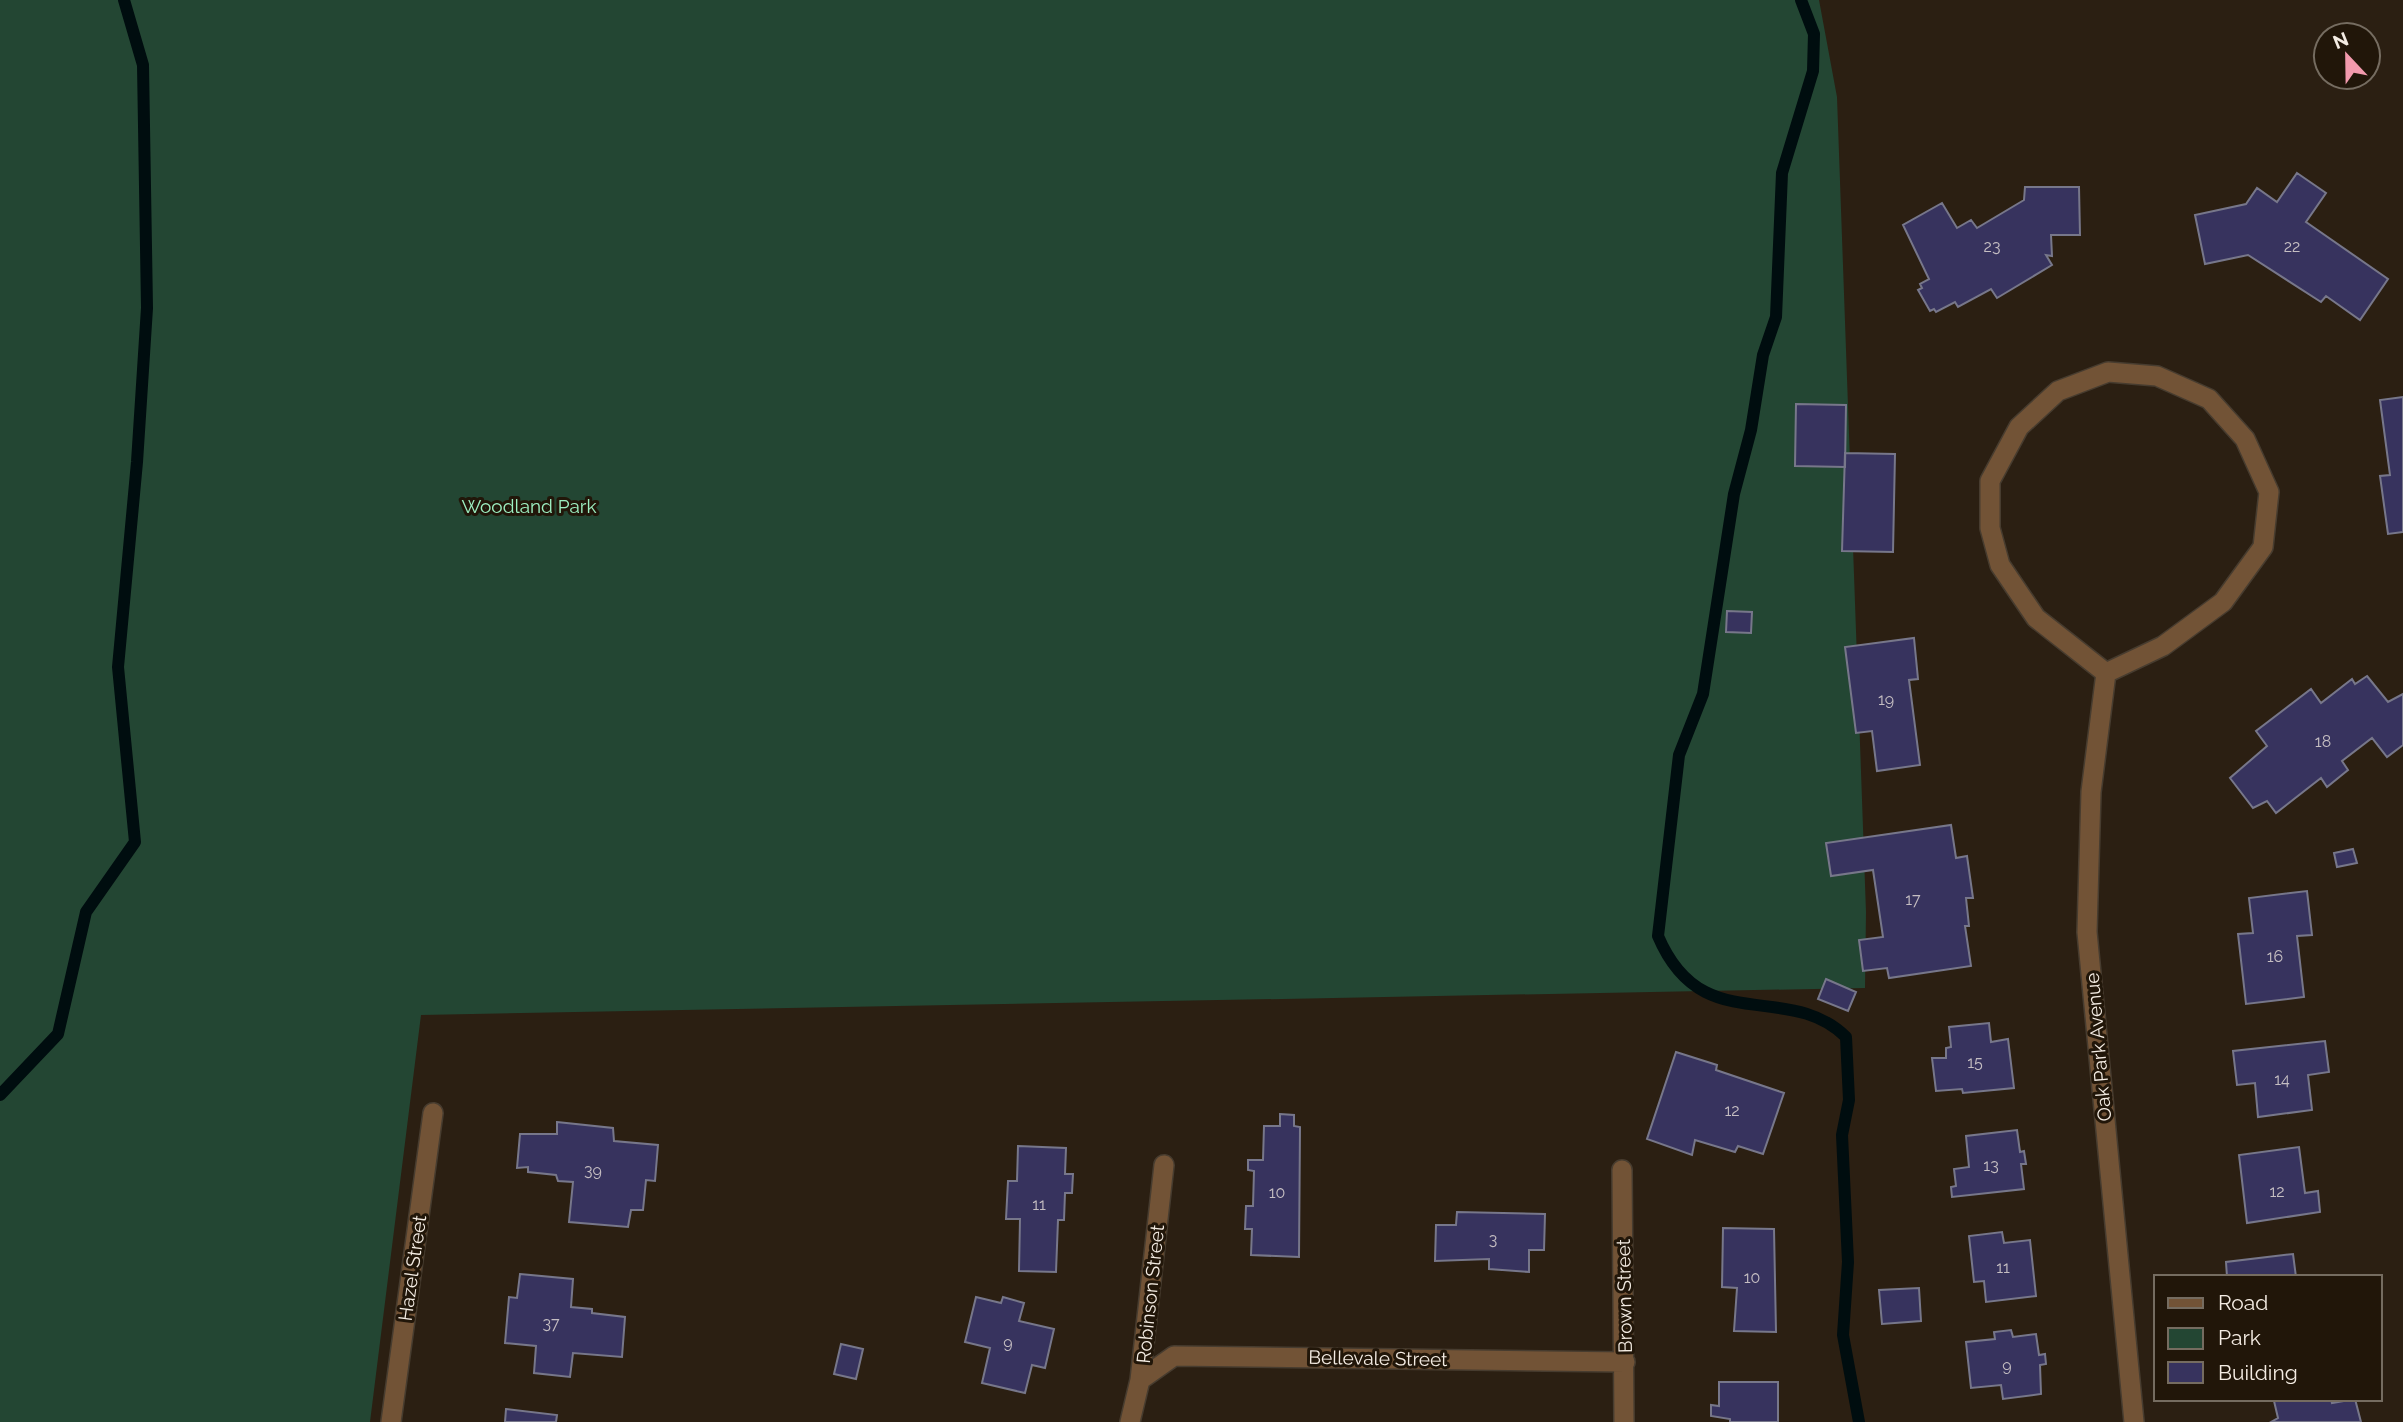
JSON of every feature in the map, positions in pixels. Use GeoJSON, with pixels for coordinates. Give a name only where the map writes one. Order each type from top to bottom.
{"type":"FeatureCollection","features":[{"type":"Feature","properties":{"kind":"street"},"geometry":{"type":"LineString","coordinates":[[2108,372],[2157,376],[2209,400],[2245,439],[2269,492],[2263,547],[2223,602],[2163,646],[2106,673],[2036,618],[2000,565],[1990,528],[1990,481],[2020,427],[2058,391],[2108,372]]}},
{"type":"Feature","properties":{"kind":"street","name":"Oak Park Avenue"},"geometry":{"type":"LineString","coordinates":[[2106,673],[2091,792],[2087,932],[2134,1422]]}},
{"type":"Feature","properties":{"kind":"street","name":"Hazel Street"},"geometry":{"type":"LineString","coordinates":[[391,1422],[433,1113]]}},
{"type":"Feature","properties":{"kind":"street","name":"Robinson Street"},"geometry":{"type":"LineString","coordinates":[[1130,1422],[1140,1380],[1164,1165]]}},
{"type":"Feature","properties":{"kind":"street","name":"Brown Street"},"geometry":{"type":"LineString","coordinates":[[1622,1170],[1624,1422]]}},
{"type":"Feature","properties":{"kind":"street","name":"Bellevale Street"},"geometry":{"type":"LineString","coordinates":[[1140,1380],[1174,1356],[1625,1362]]}},
{"type":"Feature","properties":{"kind":"green space","name":"Woodland Park"},"geometry":{"type":"Polygon","coordinates":[[[0,0],[1819,0],[1837,97],[1866,912],[1865,988],[421,1015],[370,1422],[0,1422],[0,0]]]}},
{"type":"Feature","properties":{"kind":"building"},"geometry":{"type":"Polygon","coordinates":[[[2297,173],[2326,193],[2306,222],[2388,279],[2360,320],[2326,296],[2321,302],[2248,255],[2205,264],[2195,215],[2246,204],[2257,188],[2277,202],[2297,173]]]}},
{"type":"Feature","properties":{"kind":"building"},"geometry":{"type":"Polygon","coordinates":[[[2025,187],[2079,187],[2080,235],[2051,235],[2052,256],[2046,255],[2052,265],[1997,298],[1991,289],[1958,307],[1955,302],[1936,312],[1934,309],[1930,311],[1918,290],[1922,288],[1920,284],[1929,279],[1903,225],[1942,203],[1957,228],[1971,220],[1977,228],[2024,200],[2025,187]]]}},
{"type":"Feature","properties":{"kind":"building"},"geometry":{"type":"Polygon","coordinates":[[[2403,397],[2403,532],[2388,534],[2380,476],[2390,475],[2380,400],[2403,397]]]}},
{"type":"Feature","properties":{"kind":"building"},"geometry":{"type":"Polygon","coordinates":[[[1796,404],[1846,405],[1845,467],[1795,466],[1796,404]]]}},
{"type":"Feature","properties":{"kind":"building"},"geometry":{"type":"Polygon","coordinates":[[[1845,453],[1895,454],[1893,552],[1842,551],[1845,453]]]}},
{"type":"Feature","properties":{"kind":"building"},"geometry":{"type":"Polygon","coordinates":[[[1727,611],[1752,612],[1751,633],[1726,632],[1727,611]]]}},
{"type":"Feature","properties":{"kind":"building"},"geometry":{"type":"Polygon","coordinates":[[[1914,638],[1918,679],[1909,680],[1920,765],[1877,771],[1872,731],[1856,733],[1845,647],[1914,638]]]}},
{"type":"Feature","properties":{"kind":"building"},"geometry":{"type":"Polygon","coordinates":[[[2367,676],[2388,702],[2403,694],[2403,745],[2387,757],[2372,738],[2342,761],[2348,770],[2327,787],[2321,778],[2276,813],[2267,801],[2253,808],[2230,778],[2267,746],[2256,731],[2311,689],[2321,703],[2352,679],[2355,684],[2367,676]]]}},
{"type":"Feature","properties":{"kind":"building"},"geometry":{"type":"Polygon","coordinates":[[[1951,825],[1956,858],[1967,856],[1973,898],[1966,898],[1969,926],[1965,926],[1971,966],[1889,978],[1887,968],[1863,971],[1859,940],[1883,937],[1873,870],[1831,876],[1826,843],[1951,825]]]}},
{"type":"Feature","properties":{"kind":"building"},"geometry":{"type":"Polygon","coordinates":[[[2353,849],[2357,863],[2337,867],[2334,853],[2353,849]]]}},
{"type":"Feature","properties":{"kind":"building"},"geometry":{"type":"Polygon","coordinates":[[[2307,891],[2312,935],[2297,936],[2304,997],[2246,1004],[2238,934],[2253,933],[2249,898],[2307,891]]]}},
{"type":"Feature","properties":{"kind":"building"},"geometry":{"type":"Polygon","coordinates":[[[1826,979],[1856,992],[1848,1011],[1818,999],[1826,979]]]}},
{"type":"Feature","properties":{"kind":"building"},"geometry":{"type":"Polygon","coordinates":[[[1989,1023],[1991,1042],[2008,1039],[2014,1088],[1963,1093],[1962,1089],[1936,1091],[1932,1058],[1946,1058],[1946,1048],[1951,1047],[1949,1027],[1989,1023]]]}},
{"type":"Feature","properties":{"kind":"building"},"geometry":{"type":"Polygon","coordinates":[[[2325,1041],[2329,1072],[2308,1075],[2312,1110],[2258,1117],[2255,1083],[2237,1085],[2233,1051],[2325,1041]]]}},
{"type":"Feature","properties":{"kind":"building"},"geometry":{"type":"Polygon","coordinates":[[[1676,1052],[1717,1065],[1716,1070],[1784,1093],[1763,1154],[1738,1146],[1735,1152],[1695,1140],[1692,1155],[1647,1139],[1676,1052]]]}},
{"type":"Feature","properties":{"kind":"building"},"geometry":{"type":"Polygon","coordinates":[[[1280,1114],[1294,1115],[1294,1126],[1300,1127],[1299,1257],[1251,1255],[1252,1229],[1245,1229],[1246,1206],[1253,1206],[1254,1171],[1248,1170],[1248,1160],[1263,1160],[1264,1126],[1280,1126],[1280,1114]]]}},
{"type":"Feature","properties":{"kind":"building"},"geometry":{"type":"Polygon","coordinates":[[[557,1122],[613,1128],[614,1141],[658,1145],[655,1181],[646,1180],[643,1210],[631,1210],[628,1227],[569,1222],[573,1182],[558,1181],[556,1175],[528,1172],[528,1167],[517,1168],[520,1134],[557,1134],[557,1122]]]}},
{"type":"Feature","properties":{"kind":"building"},"geometry":{"type":"Polygon","coordinates":[[[2017,1130],[2020,1152],[2024,1151],[2026,1164],[2021,1164],[2024,1189],[1952,1197],[1951,1187],[1956,1186],[1954,1169],[1969,1167],[1966,1136],[2017,1130]]]}},
{"type":"Feature","properties":{"kind":"building"},"geometry":{"type":"Polygon","coordinates":[[[1018,1146],[1066,1148],[1065,1174],[1073,1174],[1072,1193],[1065,1193],[1064,1220],[1058,1220],[1056,1272],[1019,1271],[1020,1219],[1006,1219],[1008,1181],[1017,1181],[1018,1146]]]}},
{"type":"Feature","properties":{"kind":"building"},"geometry":{"type":"Polygon","coordinates":[[[2299,1147],[2305,1193],[2318,1191],[2320,1212],[2247,1223],[2239,1155],[2299,1147]]]}},
{"type":"Feature","properties":{"kind":"building"},"geometry":{"type":"Polygon","coordinates":[[[1457,1212],[1545,1214],[1544,1250],[1529,1250],[1529,1272],[1489,1269],[1489,1259],[1435,1261],[1436,1225],[1456,1225],[1457,1212]]]}},
{"type":"Feature","properties":{"kind":"building"},"geometry":{"type":"Polygon","coordinates":[[[1723,1228],[1774,1229],[1776,1332],[1734,1331],[1737,1288],[1722,1287],[1723,1228]]]}},
{"type":"Feature","properties":{"kind":"building"},"geometry":{"type":"Polygon","coordinates":[[[2002,1232],[2004,1243],[2030,1240],[2036,1296],[1986,1302],[1984,1281],[1974,1282],[1969,1236],[2002,1232]]]}},
{"type":"Feature","properties":{"kind":"building"},"geometry":{"type":"Polygon","coordinates":[[[2293,1254],[2296,1275],[2227,1275],[2226,1262],[2293,1254]]]}},
{"type":"Feature","properties":{"kind":"building"},"geometry":{"type":"Polygon","coordinates":[[[520,1274],[573,1279],[571,1307],[625,1317],[622,1357],[573,1353],[570,1377],[534,1373],[536,1346],[505,1343],[509,1297],[517,1298],[520,1274]]]}},
{"type":"Feature","properties":{"kind":"building"},"geometry":{"type":"Polygon","coordinates":[[[1919,1288],[1921,1321],[1882,1324],[1879,1290],[1919,1288]]]}},
{"type":"Feature","properties":{"kind":"building"},"geometry":{"type":"Polygon","coordinates":[[[976,1297],[1001,1303],[1003,1297],[1024,1303],[1019,1321],[1054,1329],[1045,1368],[1032,1365],[1025,1393],[982,1383],[990,1348],[965,1342],[976,1297]]]}},
{"type":"Feature","properties":{"kind":"building"},"geometry":{"type":"Polygon","coordinates":[[[2011,1330],[2013,1337],[2036,1334],[2039,1355],[2045,1354],[2046,1364],[2040,1365],[2041,1394],[2003,1399],[2001,1385],[1971,1388],[1966,1342],[1995,1339],[1994,1332],[2011,1330]]]}},
{"type":"Feature","properties":{"kind":"building"},"geometry":{"type":"Polygon","coordinates":[[[841,1344],[863,1349],[856,1379],[834,1374],[841,1344]]]}},
{"type":"Feature","properties":{"kind":"building"},"geometry":{"type":"Polygon","coordinates":[[[1719,1382],[1778,1382],[1778,1422],[1730,1422],[1730,1419],[1711,1416],[1711,1405],[1719,1406],[1719,1382]]]}},
{"type":"Feature","properties":{"kind":"building"},"geometry":{"type":"Polygon","coordinates":[[[2274,1401],[2356,1401],[2361,1422],[2271,1422],[2278,1418],[2274,1401]]]}},
{"type":"Feature","properties":{"kind":"building"},"geometry":{"type":"Polygon","coordinates":[[[506,1409],[557,1415],[556,1422],[505,1422],[506,1409]]]}},
{"type":"Feature","properties":{"kind":"waterway"},"geometry":{"type":"LineString","coordinates":[[0,1095],[58,1034],[86,912],[135,842],[118,667],[137,462],[147,308],[143,65],[124,0]]}},
{"type":"Feature","properties":{"kind":"waterway"},"geometry":{"type":"LineString","coordinates":[[1801,0],[1814,34],[1813,71],[1782,173],[1776,317],[1763,355],[1751,430],[1734,494],[1703,694],[1679,755],[1658,936],[1676,968],[1698,988],[1721,998],[1746,1004],[1798,1011],[1823,1020],[1846,1037],[1849,1100],[1842,1135],[1848,1262],[1843,1335],[1859,1422]]}}]}
